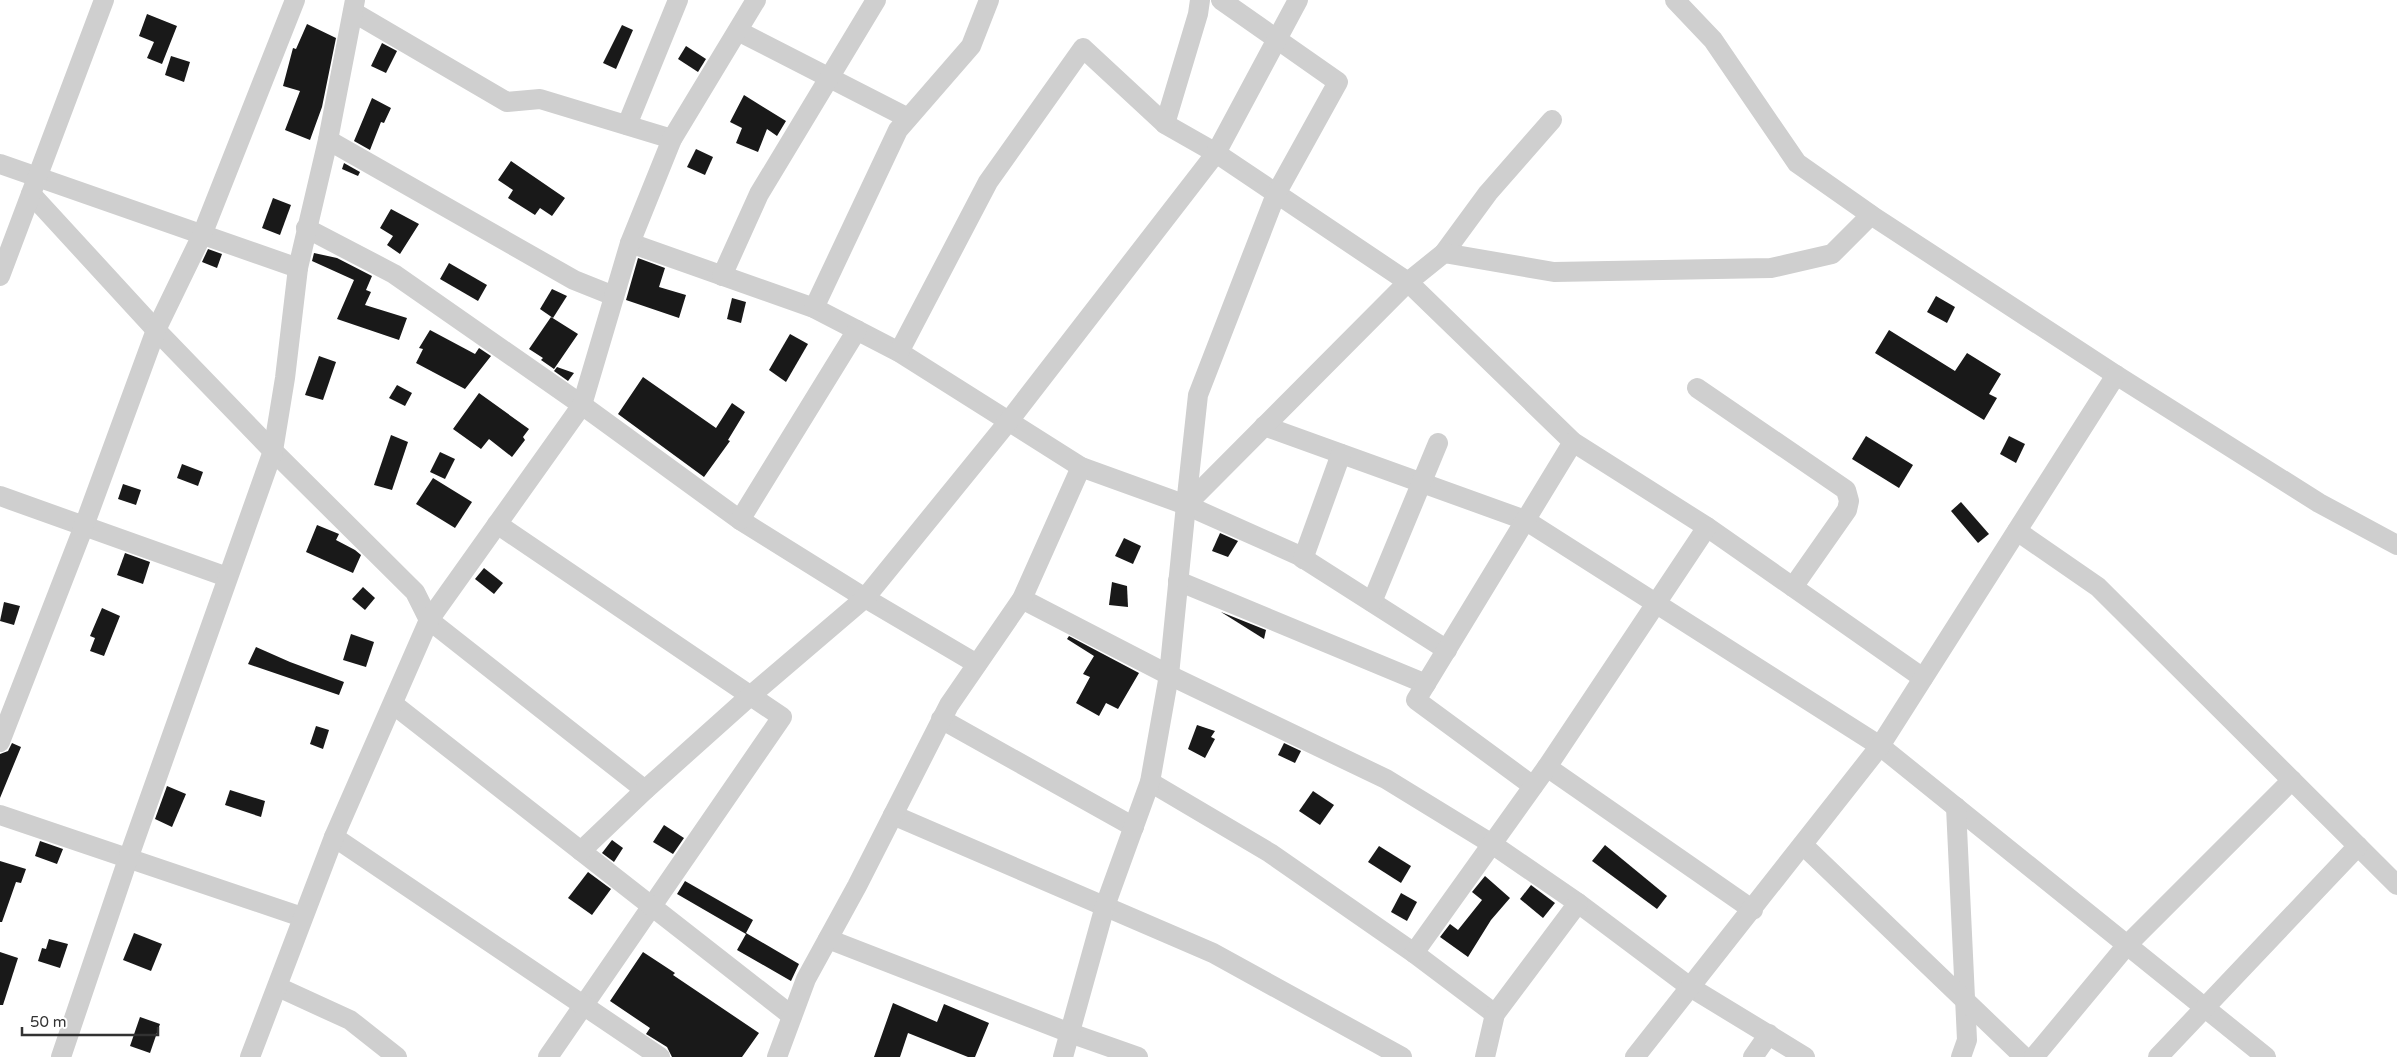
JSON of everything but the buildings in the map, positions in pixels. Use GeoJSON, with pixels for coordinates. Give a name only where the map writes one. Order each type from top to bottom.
{"type":"FeatureCollection","features":[{"type":"Feature","properties":{"kind":"street"},"geometry":{"type":"LineString","coordinates":[[0,276],[104,0]]}},
{"type":"Feature","properties":{"kind":"street"},"geometry":{"type":"LineString","coordinates":[[0,742],[84,526],[156,330],[202,235],[296,0]]}},
{"type":"Feature","properties":{"kind":"street"},"geometry":{"type":"LineString","coordinates":[[627,126],[678,0]]}},
{"type":"Feature","properties":{"kind":"street"},"geometry":{"type":"LineString","coordinates":[[250,1057],[334,837],[429,620],[582,405],[630,243],[672,139],[756,0]]}},
{"type":"Feature","properties":{"kind":"street"},"geometry":{"type":"LineString","coordinates":[[722,276],[759,194],[876,0]]}},
{"type":"Feature","properties":{"kind":"street"},"geometry":{"type":"LineString","coordinates":[[814,308],[898,130],[971,46],[989,0]]}},
{"type":"Feature","properties":{"kind":"street"},"geometry":{"type":"LineString","coordinates":[[1165,124],[1198,14],[1200,0]]}},
{"type":"Feature","properties":{"kind":"street"},"geometry":{"type":"LineString","coordinates":[[1063,1057],[1105,906],[1150,782],[1169,675],[1198,395],[1276,194],[1338,82],[1221,0]]}},
{"type":"Feature","properties":{"kind":"street"},"geometry":{"type":"LineString","coordinates":[[581,851],[645,790],[750,696],[865,598],[1008,422],[1216,154],[1298,0]]}},
{"type":"Feature","properties":{"kind":"street"},"geometry":{"type":"LineString","coordinates":[[1675,0],[1713,40],[1797,163],[1871,215],[2116,375],[2319,503],[2397,545]]}},
{"type":"Feature","properties":{"kind":"street"},"geometry":{"type":"LineString","coordinates":[[61,1057],[128,859],[272,451],[285,378],[298,268],[328,140],[354,6],[506,102],[540,99],[672,139]]}},
{"type":"Feature","properties":{"kind":"street"},"geometry":{"type":"LineString","coordinates":[[738,31],[908,118]]}},
{"type":"Feature","properties":{"kind":"street"},"geometry":{"type":"LineString","coordinates":[[899,352],[988,182],[1083,48],[1165,124],[1216,154],[1408,282],[1572,442],[1706,527],[1923,678]]}},
{"type":"Feature","properties":{"kind":"street"},"geometry":{"type":"LineString","coordinates":[[1186,504],[1408,282],[1444,253],[1488,193],[1552,120]]}},
{"type":"Feature","properties":{"kind":"street"},"geometry":{"type":"LineString","coordinates":[[328,140],[574,280],[614,296]]}},
{"type":"Feature","properties":{"kind":"street"},"geometry":{"type":"LineString","coordinates":[[0,164],[34,186],[202,235],[298,268]]}},
{"type":"Feature","properties":{"kind":"street"},"geometry":{"type":"LineString","coordinates":[[34,186],[156,330],[272,451],[415,592],[429,620],[645,790]]}},
{"type":"Feature","properties":{"kind":"street"},"geometry":{"type":"LineString","coordinates":[[1444,253],[1554,272],[1771,268],[1832,254],[1871,215]]}},
{"type":"Feature","properties":{"kind":"street"},"geometry":{"type":"LineString","coordinates":[[306,228],[394,274],[582,405],[740,520],[865,598],[977,664]]}},
{"type":"Feature","properties":{"kind":"street"},"geometry":{"type":"LineString","coordinates":[[630,243],[814,308],[899,352],[1082,467],[1186,504],[1303,559],[1447,650]]}},
{"type":"Feature","properties":{"kind":"street"},"geometry":{"type":"LineString","coordinates":[[740,520],[857,330]]}},
{"type":"Feature","properties":{"kind":"street"},"geometry":{"type":"LineString","coordinates":[[1635,1057],[1880,746],[2116,375]]}},
{"type":"Feature","properties":{"kind":"street"},"geometry":{"type":"LineString","coordinates":[[1697,388],[1846,490],[1850,501],[1847,510],[1793,587]]}},
{"type":"Feature","properties":{"kind":"street"},"geometry":{"type":"LineString","coordinates":[[1264,426],[1525,520],[1880,746],[2266,1057]]}},
{"type":"Feature","properties":{"kind":"street"},"geometry":{"type":"LineString","coordinates":[[1533,786],[1416,700],[1572,442]]}},
{"type":"Feature","properties":{"kind":"street"},"geometry":{"type":"LineString","coordinates":[[1372,602],[1438,444]]}},
{"type":"Feature","properties":{"kind":"street"},"geometry":{"type":"LineString","coordinates":[[1303,559],[1341,454]]}},
{"type":"Feature","properties":{"kind":"street"},"geometry":{"type":"LineString","coordinates":[[780,1056],[806,979],[893,815],[948,705],[1022,599],[1082,467]]}},
{"type":"Feature","properties":{"kind":"street"},"geometry":{"type":"LineString","coordinates":[[0,496],[227,577]]}},
{"type":"Feature","properties":{"kind":"street"},"geometry":{"type":"LineString","coordinates":[[497,524],[782,717],[585,1006],[548,1057]]}},
{"type":"Feature","properties":{"kind":"street"},"geometry":{"type":"LineString","coordinates":[[1414,953],[1546,768],[1706,527]]}},
{"type":"Feature","properties":{"kind":"street"},"geometry":{"type":"LineString","coordinates":[[2017,531],[2098,587],[2397,885]]}},
{"type":"Feature","properties":{"kind":"street"},"geometry":{"type":"LineString","coordinates":[[1178,581],[1426,684]]}},
{"type":"Feature","properties":{"kind":"street"},"geometry":{"type":"LineString","coordinates":[[1022,599],[1169,675],[1386,779],[1492,844],[1578,903],[1690,987],[1805,1057]]}},
{"type":"Feature","properties":{"kind":"street"},"geometry":{"type":"LineString","coordinates":[[393,704],[792,1016]]}},
{"type":"Feature","properties":{"kind":"street"},"geometry":{"type":"LineString","coordinates":[[941,719],[1134,827]]}},
{"type":"Feature","properties":{"kind":"street"},"geometry":{"type":"LineString","coordinates":[[1546,768],[1752,910]]}},
{"type":"Feature","properties":{"kind":"street"},"geometry":{"type":"LineString","coordinates":[[2034,1057],[2127,945],[2292,780]]}},
{"type":"Feature","properties":{"kind":"street"},"geometry":{"type":"LineString","coordinates":[[1150,782],[1270,852],[1414,953],[1494,1014]]}},
{"type":"Feature","properties":{"kind":"street"},"geometry":{"type":"LineString","coordinates":[[1956,807],[1967,1040],[1961,1057]]}},
{"type":"Feature","properties":{"kind":"street"},"geometry":{"type":"LineString","coordinates":[[0,815],[302,917]]}},
{"type":"Feature","properties":{"kind":"street"},"geometry":{"type":"LineString","coordinates":[[893,815],[1212,953],[1402,1057]]}},
{"type":"Feature","properties":{"kind":"street"},"geometry":{"type":"LineString","coordinates":[[334,837],[660,1057]]}},
{"type":"Feature","properties":{"kind":"street"},"geometry":{"type":"LineString","coordinates":[[1802,846],[2024,1057]]}},
{"type":"Feature","properties":{"kind":"street"},"geometry":{"type":"LineString","coordinates":[[2158,1057],[2358,846]]}},
{"type":"Feature","properties":{"kind":"street"},"geometry":{"type":"LineString","coordinates":[[1485,1057],[1494,1014],[1578,903]]}},
{"type":"Feature","properties":{"kind":"street"},"geometry":{"type":"LineString","coordinates":[[828,939],[1070,1033],[1138,1057]]}},
{"type":"Feature","properties":{"kind":"street"},"geometry":{"type":"LineString","coordinates":[[278,986],[350,1020],[396,1057]]}},
{"type":"Feature","properties":{"kind":"street"},"geometry":{"type":"LineString","coordinates":[[1753,1057],[1769,1034]]}}]}
